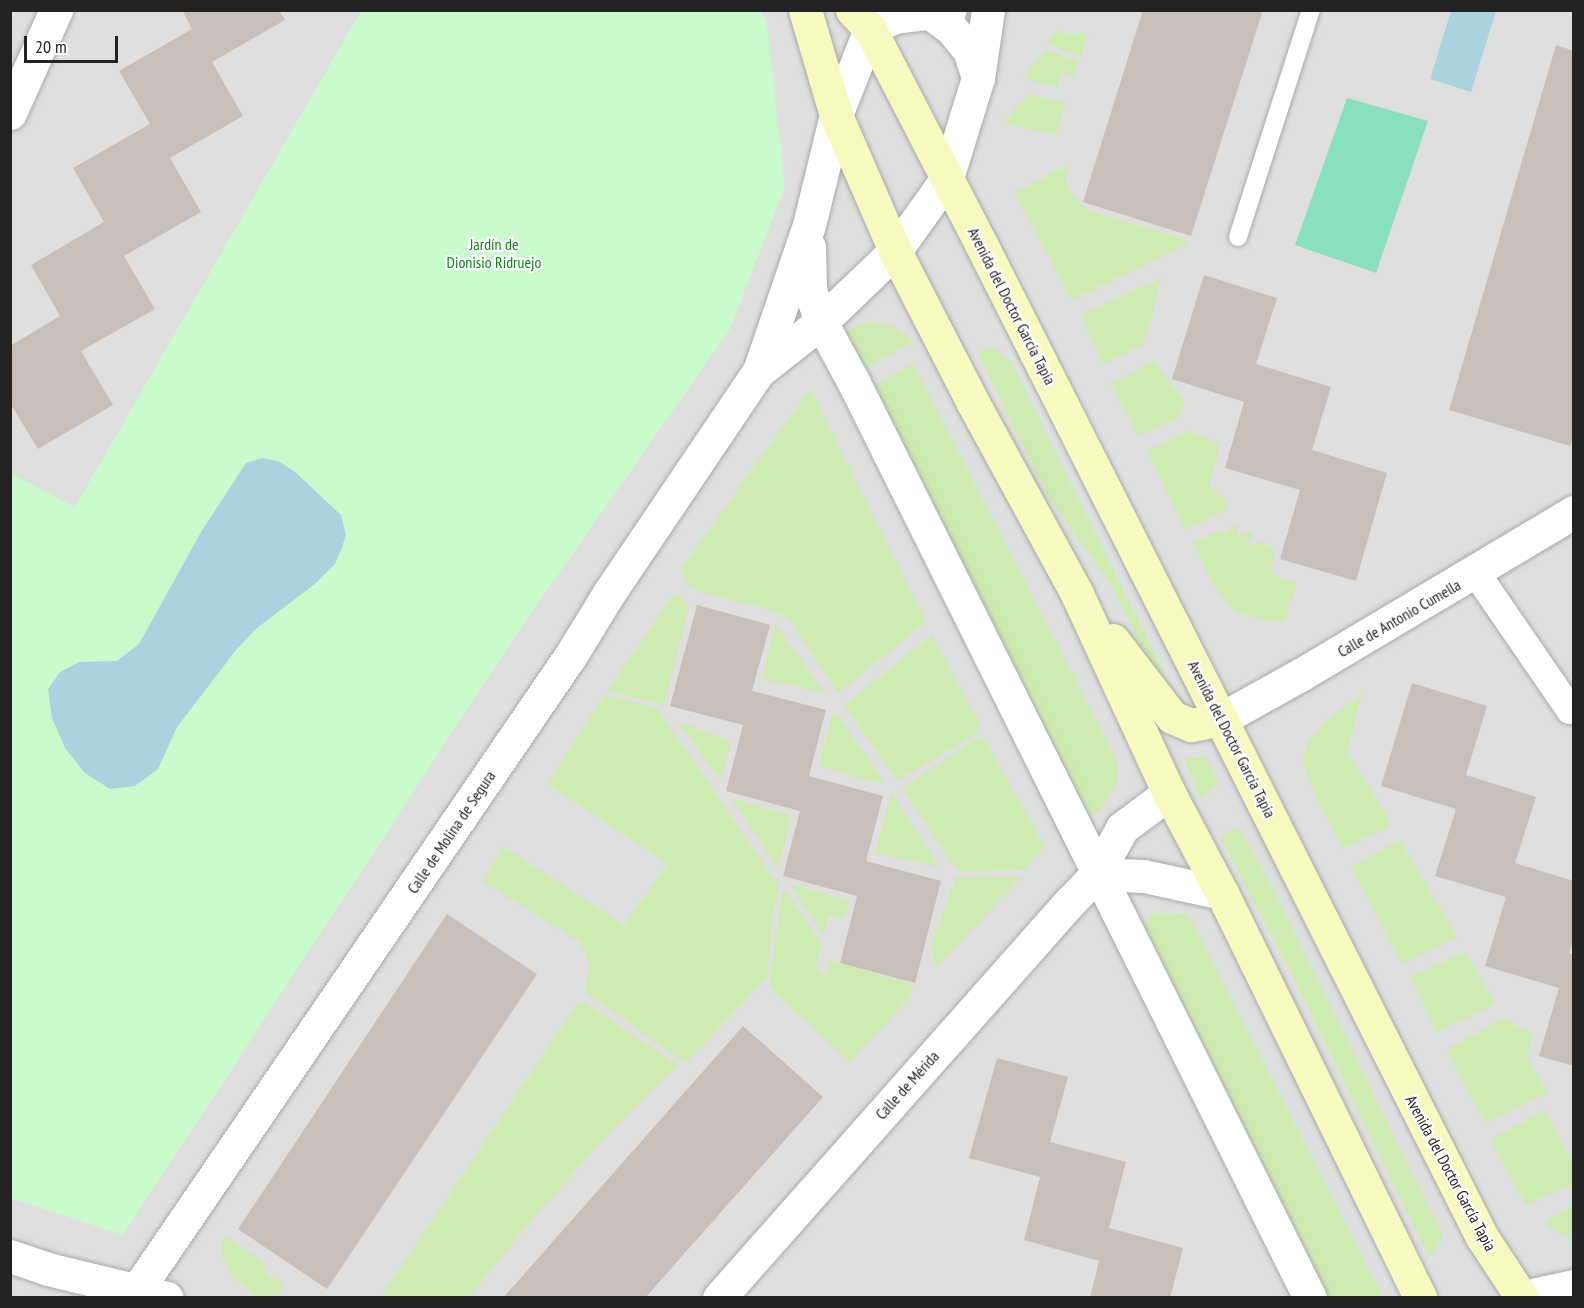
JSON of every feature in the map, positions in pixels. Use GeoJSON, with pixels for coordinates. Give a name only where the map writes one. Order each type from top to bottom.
{"type":"FeatureCollection","features":[{"type":"Feature","properties":{"kind":"main road"},"geometry":{"type":"LineString","coordinates":[[805,10],[836,115],[895,251],[1077,594],[1169,793],[1222,893],[1420,1298]]}},
{"type":"Feature","properties":{"kind":"main road","name":"Avenida del Doctor García Tapia"},"geometry":{"type":"LineString","coordinates":[[861,20],[947,178],[1472,1217],[1520,1297]]}},
{"type":"Feature","properties":{"kind":"main road"},"geometry":{"type":"LineString","coordinates":[[1077,594],[1172,717],[1191,725],[1221,719]]}},
{"type":"Feature","properties":{"kind":"street"},"geometry":{"type":"LineString","coordinates":[[15,92],[56,10]]}},
{"type":"Feature","properties":{"kind":"street"},"geometry":{"type":"LineString","coordinates":[[895,251],[947,178],[978,78],[988,10]]}},
{"type":"Feature","properties":{"kind":"street"},"geometry":{"type":"LineString","coordinates":[[861,20],[940,12],[969,50],[978,78]]}},
{"type":"Feature","properties":{"kind":"street","name":"Calle de Molina de Segura"},"geometry":{"type":"LineString","coordinates":[[138,1293],[571,655],[609,593],[759,370],[809,238],[836,115],[861,20]]}},
{"type":"Feature","properties":{"kind":"street"},"geometry":{"type":"LineString","coordinates":[[809,238],[832,277],[846,282],[865,278]]}},
{"type":"Feature","properties":{"kind":"street","name":"Calle de Molina de Segura"},"geometry":{"type":"LineString","coordinates":[[809,238],[810,289],[821,322]]}},
{"type":"Feature","properties":{"kind":"street","name":"Calle de Molina de Segura"},"geometry":{"type":"LineString","coordinates":[[759,370],[821,322],[895,251]]}},
{"type":"Feature","properties":{"kind":"street"},"geometry":{"type":"LineString","coordinates":[[821,322],[854,383],[1310,1298]]}},
{"type":"Feature","properties":{"kind":"street","name":"Calle de Antonio Cumella"},"geometry":{"type":"LineString","coordinates":[[1221,719],[1476,573],[1574,512]]}},
{"type":"Feature","properties":{"kind":"street"},"geometry":{"type":"LineString","coordinates":[[1476,573],[1570,710],[1574,710]]}},
{"type":"Feature","properties":{"kind":"street","name":"Calle de Mérida"},"geometry":{"type":"LineString","coordinates":[[719,1298],[1097,874],[1122,828],[1169,793]]}},
{"type":"Feature","properties":{"kind":"street"},"geometry":{"type":"LineString","coordinates":[[1097,874],[1144,876],[1222,893]]}},
{"type":"Feature","properties":{"kind":"street"},"geometry":{"type":"LineString","coordinates":[[10,1256],[48,1269],[138,1293]]}},
{"type":"Feature","properties":{"kind":"street"},"geometry":{"type":"LineString","coordinates":[[1520,1297],[1574,1286]]}},
{"type":"Feature","properties":{"kind":"lane"},"geometry":{"type":"LineString","coordinates":[[1238,237],[1311,10]]}},
{"type":"Feature","properties":{"kind":"shaded area"},"geometry":{"type":"Polygon","coordinates":[[[11,11],[1573,11],[1573,1297],[11,1297],[11,11]]]}},
{"type":"Feature","properties":{"kind":"green space","name":"Jardín de Dionisio Ridruejo"},"geometry":{"type":"Polygon","coordinates":[[[361,11],[761,11],[767,25],[785,186],[730,329],[520,629],[123,1235],[11,1198],[10,473],[75,507],[361,11]]]}},
{"type":"Feature","properties":{"kind":"green space"},"geometry":{"type":"Polygon","coordinates":[[[1057,30],[1072,35],[1089,32],[1081,57],[1047,44],[1057,30]]]}},
{"type":"Feature","properties":{"kind":"green space"},"geometry":{"type":"Polygon","coordinates":[[[1046,50],[1079,61],[1073,77],[1061,73],[1057,88],[1023,78],[1046,50]]]}},
{"type":"Feature","properties":{"kind":"green space"},"geometry":{"type":"Polygon","coordinates":[[[1030,94],[1065,103],[1056,135],[1005,124],[1014,109],[1030,94]]]}},
{"type":"Feature","properties":{"kind":"green space"},"geometry":{"type":"Polygon","coordinates":[[[1347,98],[1428,121],[1376,273],[1295,245],[1347,98]]]}},
{"type":"Feature","properties":{"kind":"green space"},"geometry":{"type":"Polygon","coordinates":[[[1070,165],[1065,179],[1073,196],[1089,211],[1177,236],[1188,241],[1187,244],[1075,299],[1070,296],[1014,192],[1070,165]]]}},
{"type":"Feature","properties":{"kind":"green space"},"geometry":{"type":"Polygon","coordinates":[[[1161,278],[1144,344],[1103,364],[1080,315],[1161,278]]]}},
{"type":"Feature","properties":{"kind":"green space"},"geometry":{"type":"Polygon","coordinates":[[[872,321],[896,328],[914,341],[858,373],[842,338],[847,330],[872,321]]]}},
{"type":"Feature","properties":{"kind":"green space"},"geometry":{"type":"Polygon","coordinates":[[[990,347],[1010,360],[1175,695],[1164,691],[1111,585],[1050,500],[977,353],[990,347]]]}},
{"type":"Feature","properties":{"kind":"green space"},"geometry":{"type":"Polygon","coordinates":[[[1153,361],[1184,401],[1183,411],[1176,420],[1138,436],[1111,384],[1153,361]]]}},
{"type":"Feature","properties":{"kind":"green space"},"geometry":{"type":"Polygon","coordinates":[[[913,364],[1118,762],[1118,781],[1101,810],[1089,816],[1082,814],[868,388],[913,364]]]}},
{"type":"Feature","properties":{"kind":"green space"},"geometry":{"type":"Polygon","coordinates":[[[808,392],[812,392],[926,622],[838,693],[789,619],[773,611],[706,594],[688,585],[681,569],[808,392]]]}},
{"type":"Feature","properties":{"kind":"green space"},"geometry":{"type":"Polygon","coordinates":[[[1188,431],[1220,444],[1209,486],[1223,498],[1227,509],[1185,530],[1147,451],[1188,431]]]}},
{"type":"Feature","properties":{"kind":"green space"},"geometry":{"type":"Polygon","coordinates":[[[1235,524],[1240,536],[1251,531],[1253,537],[1245,542],[1249,546],[1261,542],[1270,546],[1273,551],[1274,563],[1270,564],[1273,575],[1294,582],[1296,589],[1292,601],[1289,601],[1286,621],[1268,622],[1239,613],[1230,607],[1212,583],[1193,543],[1221,530],[1224,534],[1235,524]]]}},
{"type":"Feature","properties":{"kind":"green space"},"geometry":{"type":"Polygon","coordinates":[[[674,594],[682,597],[689,606],[664,705],[607,691],[674,594]]]}},
{"type":"Feature","properties":{"kind":"green space"},"geometry":{"type":"Polygon","coordinates":[[[775,624],[825,693],[762,679],[775,624]]]}},
{"type":"Feature","properties":{"kind":"green space"},"geometry":{"type":"Polygon","coordinates":[[[932,635],[980,724],[976,734],[898,781],[844,705],[932,635]]]}},
{"type":"Feature","properties":{"kind":"green space"},"geometry":{"type":"Polygon","coordinates":[[[604,695],[657,708],[779,886],[772,921],[767,978],[686,1063],[585,992],[589,966],[581,943],[482,881],[504,847],[624,925],[668,864],[547,784],[604,695]]]}},
{"type":"Feature","properties":{"kind":"green space"},"geometry":{"type":"Polygon","coordinates":[[[1362,695],[1347,752],[1388,817],[1389,827],[1343,849],[1315,795],[1304,766],[1303,755],[1308,742],[1326,720],[1362,695]]]}},
{"type":"Feature","properties":{"kind":"green space"},"geometry":{"type":"Polygon","coordinates":[[[836,713],[884,782],[876,783],[819,766],[832,715],[836,713]]]}},
{"type":"Feature","properties":{"kind":"green space"},"geometry":{"type":"Polygon","coordinates":[[[677,721],[731,741],[721,781],[677,721]]]}},
{"type":"Feature","properties":{"kind":"green space"},"geometry":{"type":"Polygon","coordinates":[[[978,738],[986,741],[1045,847],[1023,870],[958,872],[902,788],[978,738]]]}},
{"type":"Feature","properties":{"kind":"green space"},"geometry":{"type":"Polygon","coordinates":[[[1206,757],[1219,784],[1201,799],[1184,759],[1206,757]]]}},
{"type":"Feature","properties":{"kind":"green space"},"geometry":{"type":"Polygon","coordinates":[[[892,792],[939,867],[875,853],[892,792]]]}},
{"type":"Feature","properties":{"kind":"green space"},"geometry":{"type":"Polygon","coordinates":[[[731,798],[792,816],[778,869],[731,798]]]}},
{"type":"Feature","properties":{"kind":"green space"},"geometry":{"type":"Polygon","coordinates":[[[1235,828],[1241,831],[1277,897],[1441,1231],[1442,1239],[1429,1258],[1291,973],[1220,838],[1235,828]]]}},
{"type":"Feature","properties":{"kind":"green space"},"geometry":{"type":"Polygon","coordinates":[[[1400,840],[1457,937],[1402,964],[1351,867],[1400,840]]]}},
{"type":"Feature","properties":{"kind":"green space"},"geometry":{"type":"Polygon","coordinates":[[[956,877],[1022,877],[936,968],[931,945],[956,877]]]}},
{"type":"Feature","properties":{"kind":"green space"},"geometry":{"type":"Polygon","coordinates":[[[790,884],[850,901],[844,919],[829,916],[823,935],[790,884]]]}},
{"type":"Feature","properties":{"kind":"green space"},"geometry":{"type":"Polygon","coordinates":[[[787,892],[822,946],[815,967],[825,974],[832,960],[909,984],[913,990],[909,998],[850,1062],[769,987],[782,893],[787,892]]]}},
{"type":"Feature","properties":{"kind":"green space"},"geometry":{"type":"Polygon","coordinates":[[[1153,913],[1188,914],[1383,1297],[1324,1297],[1148,944],[1143,924],[1153,913]]]}},
{"type":"Feature","properties":{"kind":"green space"},"geometry":{"type":"Polygon","coordinates":[[[1465,952],[1496,1004],[1437,1032],[1410,977],[1465,952]]]}},
{"type":"Feature","properties":{"kind":"green space"},"geometry":{"type":"Polygon","coordinates":[[[580,1000],[678,1065],[610,1132],[532,1220],[469,1297],[381,1297],[580,1000]]]}},
{"type":"Feature","properties":{"kind":"green space"},"geometry":{"type":"Polygon","coordinates":[[[1504,1018],[1533,1035],[1527,1056],[1548,1093],[1485,1123],[1446,1050],[1504,1018]]]}},
{"type":"Feature","properties":{"kind":"green space"},"geometry":{"type":"Polygon","coordinates":[[[1545,1110],[1573,1163],[1573,1184],[1526,1205],[1490,1140],[1545,1110]]]}},
{"type":"Feature","properties":{"kind":"green space"},"geometry":{"type":"Polygon","coordinates":[[[1573,1206],[1573,1239],[1555,1231],[1544,1222],[1573,1206]]]}},
{"type":"Feature","properties":{"kind":"green space"},"geometry":{"type":"Polygon","coordinates":[[[227,1237],[267,1265],[262,1271],[284,1285],[277,1297],[256,1297],[231,1276],[221,1250],[222,1242],[227,1237]]]}},
{"type":"Feature","properties":{"kind":"water"},"geometry":{"type":"Polygon","coordinates":[[[1451,11],[1496,11],[1471,92],[1430,79],[1451,11]]]}},
{"type":"Feature","properties":{"kind":"water"},"geometry":{"type":"Polygon","coordinates":[[[262,458],[278,461],[294,471],[341,515],[346,535],[335,564],[316,583],[257,628],[236,650],[177,727],[158,769],[135,786],[110,789],[85,773],[65,748],[52,718],[48,689],[60,672],[79,662],[117,661],[139,644],[201,532],[246,463],[262,458]]]}},
{"type":"Feature","properties":{"kind":"building"},"geometry":{"type":"Polygon","coordinates":[[[182,10],[279,10],[285,20],[212,62],[243,116],[170,158],[201,212],[124,256],[155,309],[81,351],[113,405],[38,449],[10,403],[10,346],[60,316],[31,265],[104,222],[73,168],[150,124],[119,71],[192,29],[182,10]]]}},
{"type":"Feature","properties":{"kind":"building"},"geometry":{"type":"Polygon","coordinates":[[[1143,10],[1263,10],[1191,236],[1083,202],[1143,10]]]}},
{"type":"Feature","properties":{"kind":"building"},"geometry":{"type":"Polygon","coordinates":[[[1556,45],[1574,51],[1574,434],[1570,446],[1449,410],[1556,45]]]}},
{"type":"Feature","properties":{"kind":"building"},"geometry":{"type":"Polygon","coordinates":[[[1204,275],[1277,298],[1256,364],[1331,387],[1312,450],[1387,473],[1356,581],[1280,559],[1300,490],[1225,468],[1244,402],[1172,379],[1204,275]]]}},
{"type":"Feature","properties":{"kind":"building"},"geometry":{"type":"Polygon","coordinates":[[[697,605],[770,625],[752,691],[826,710],[809,776],[883,796],[866,861],[941,881],[915,983],[840,963],[857,896],[783,876],[800,811],[726,791],[743,725],[670,706],[697,605]]]}},
{"type":"Feature","properties":{"kind":"building"},"geometry":{"type":"Polygon","coordinates":[[[1412,683],[1487,706],[1466,775],[1536,797],[1515,863],[1574,881],[1574,940],[1569,953],[1574,955],[1574,1066],[1539,1056],[1559,988],[1485,966],[1506,897],[1435,876],[1456,809],[1381,786],[1412,683]]]}},
{"type":"Feature","properties":{"kind":"building"},"geometry":{"type":"Polygon","coordinates":[[[447,914],[537,974],[327,1289],[238,1229],[447,914]]]}},
{"type":"Feature","properties":{"kind":"building"},"geometry":{"type":"Polygon","coordinates":[[[743,1026],[823,1097],[645,1298],[503,1298],[743,1026]]]}},
{"type":"Feature","properties":{"kind":"building"},"geometry":{"type":"Polygon","coordinates":[[[997,1058],[1068,1077],[1050,1142],[1126,1162],[1109,1228],[1183,1248],[1170,1298],[1090,1298],[1099,1261],[1024,1240],[1040,1177],[969,1158],[997,1058]]]}}]}
